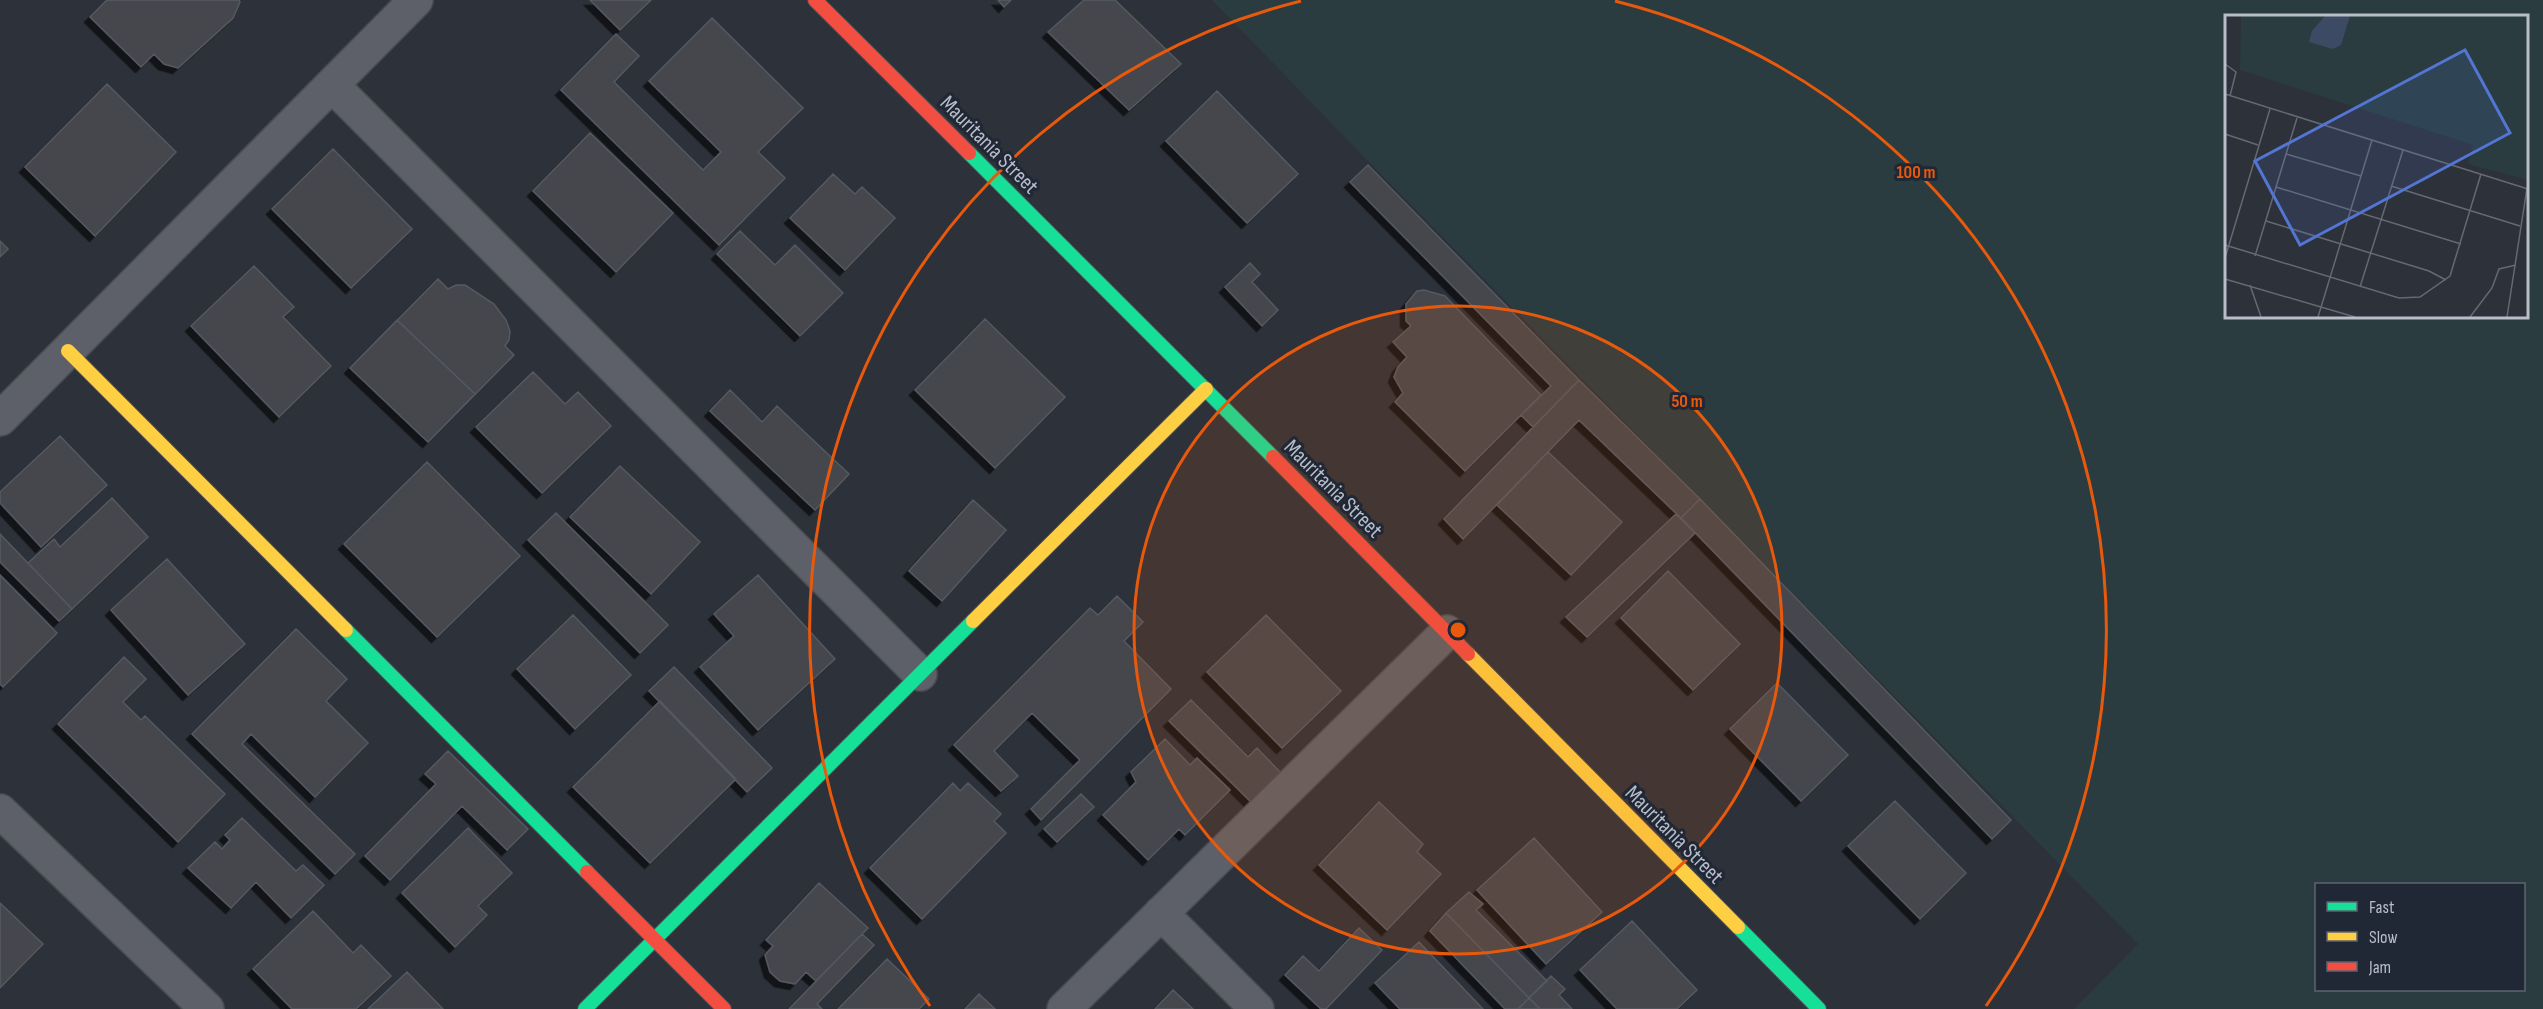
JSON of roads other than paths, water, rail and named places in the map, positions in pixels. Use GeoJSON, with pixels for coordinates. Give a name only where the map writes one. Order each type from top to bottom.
{"type":"FeatureCollection","features":[{"type":"Feature","properties":{"kind":"street"},"geometry":{"type":"LineString","coordinates":[[0,419],[416,0]]}},
{"type":"Feature","properties":{"kind":"street","name":"Mauritania Street"},"geometry":{"type":"LineString","coordinates":[[815,0],[1206,389],[1819,1009]]}},
{"type":"Feature","properties":{"kind":"street"},"geometry":{"type":"LineString","coordinates":[[332,85],[920,674]]}},
{"type":"Feature","properties":{"kind":"street"},"geometry":{"type":"LineString","coordinates":[[68,351],[724,1009]]}},
{"type":"Feature","properties":{"kind":"street"},"geometry":{"type":"LineString","coordinates":[[585,1009],[1206,389]]}},
{"type":"Feature","properties":{"kind":"street"},"geometry":{"type":"LineString","coordinates":[[1064,1009],[1447,632]]}},
{"type":"Feature","properties":{"kind":"street"},"geometry":{"type":"LineString","coordinates":[[0,811],[207,1009]]}},
{"type":"Feature","properties":{"kind":"street"},"geometry":{"type":"LineString","coordinates":[[1161,913],[1257,1009]]}}]}
